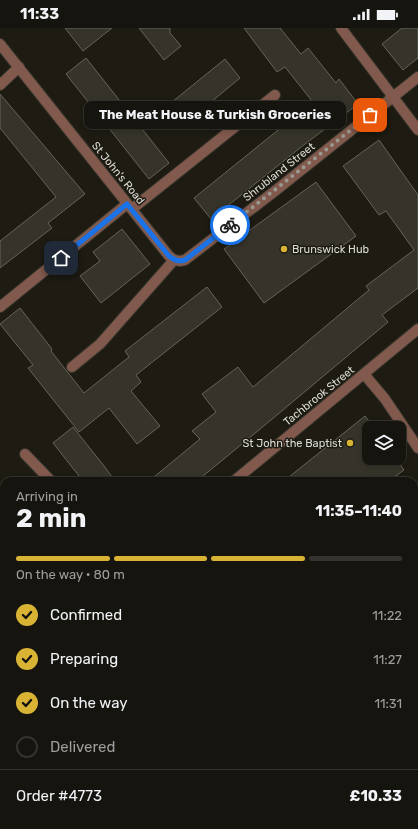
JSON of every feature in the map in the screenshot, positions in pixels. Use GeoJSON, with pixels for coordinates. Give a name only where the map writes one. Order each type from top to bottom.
{"type":"FeatureCollection","features":[{"type":"Feature","properties":{"kind":"street"},"geometry":{"type":"LineString","coordinates":[[341,28],[418,130]]}},
{"type":"Feature","properties":{"kind":"street","name":"St John's Road"},"geometry":{"type":"LineString","coordinates":[[0,44],[169,256],[174,260]]}},
{"type":"Feature","properties":{"kind":"street"},"geometry":{"type":"LineString","coordinates":[[0,85],[19,67]]}},
{"type":"Feature","properties":{"kind":"street","name":"Shrubland Street"},"geometry":{"type":"LineString","coordinates":[[174,260],[185,260],[275,191],[418,77]]}},
{"type":"Feature","properties":{"kind":"street"},"geometry":{"type":"LineString","coordinates":[[0,307],[275,95]]}},
{"type":"Feature","properties":{"kind":"street"},"geometry":{"type":"LineString","coordinates":[[72,367],[100,344],[174,260]]}},
{"type":"Feature","properties":{"kind":"street","name":"Tachbrook Street"},"geometry":{"type":"LineString","coordinates":[[239,477],[418,329]]}},
{"type":"Feature","properties":{"kind":"street"},"geometry":{"type":"LineString","coordinates":[[364,374],[385,399],[418,448]]}},
{"type":"Feature","properties":{"kind":"street"},"geometry":{"type":"LineString","coordinates":[[25,454],[47,477]]}},
{"type":"Feature","properties":{"kind":"building"},"geometry":{"type":"Polygon","coordinates":[[[65,28],[112,28],[83,51],[65,28]]]}},
{"type":"Feature","properties":{"kind":"building"},"geometry":{"type":"Polygon","coordinates":[[[139,28],[170,28],[170,33],[181,46],[164,60],[139,28]]]}},
{"type":"Feature","properties":{"kind":"building"},"geometry":{"type":"Polygon","coordinates":[[[244,28],[280,28],[301,54],[308,48],[336,83],[339,79],[358,104],[211,219],[194,198],[312,101],[285,67],[277,72],[244,28]]]}},
{"type":"Feature","properties":{"kind":"building"},"geometry":{"type":"Polygon","coordinates":[[[402,28],[418,28],[418,58],[403,70],[382,44],[402,28]]]}},
{"type":"Feature","properties":{"kind":"building"},"geometry":{"type":"Polygon","coordinates":[[[86,58],[169,163],[149,179],[66,74],[86,58]]]}},
{"type":"Feature","properties":{"kind":"building"},"geometry":{"type":"Polygon","coordinates":[[[225,59],[240,78],[188,121],[172,102],[225,59]]]}},
{"type":"Feature","properties":{"kind":"building"},"geometry":{"type":"Polygon","coordinates":[[[0,94],[85,194],[48,223],[52,228],[0,268],[0,241],[56,197],[0,128],[0,94]]]}},
{"type":"Feature","properties":{"kind":"building"},"geometry":{"type":"Polygon","coordinates":[[[379,140],[418,195],[418,288],[382,315],[388,322],[202,477],[154,477],[200,439],[192,431],[216,412],[202,394],[238,367],[253,387],[369,290],[366,286],[414,250],[386,211],[379,215],[343,166],[379,140]]]}},
{"type":"Feature","properties":{"kind":"building"},"geometry":{"type":"Polygon","coordinates":[[[316,182],[356,236],[264,303],[224,249],[316,182]]]}},
{"type":"Feature","properties":{"kind":"building"},"geometry":{"type":"Polygon","coordinates":[[[122,229],[150,264],[101,303],[80,276],[100,261],[93,252],[122,229]]]}},
{"type":"Feature","properties":{"kind":"building"},"geometry":{"type":"Polygon","coordinates":[[[207,287],[222,307],[136,375],[141,382],[131,391],[160,426],[137,444],[109,408],[79,432],[28,368],[33,365],[0,324],[20,308],[84,393],[129,357],[125,351],[207,287]]]}},
{"type":"Feature","properties":{"kind":"building","name":"St John the Baptist"},"geometry":{"type":"Polygon","coordinates":[[[365,416],[369,421],[362,421],[362,465],[401,465],[404,470],[394,477],[289,477],[365,416]]]}},
{"type":"Feature","properties":{"kind":"building"},"geometry":{"type":"Polygon","coordinates":[[[73,427],[112,477],[80,477],[53,443],[73,427]]]}},
{"type":"Feature","properties":{"kind":"way so far"},"geometry":{"type":"LineString","coordinates":[[230,225],[370,115]]}},
{"type":"Feature","properties":{"kind":"place","name":"The Meat House & Turkish Groceries"},"geometry":{"type":"Point","coordinates":[370,115]}},
{"type":"Feature","properties":{"kind":"place","name":"Brunswick Hub"},"geometry":{"type":"Point","coordinates":[284,249]}},
{"type":"Feature","properties":{"kind":"place","name":"St John the Baptist"},"geometry":{"type":"Point","coordinates":[350,443]}},
{"type":"Feature","properties":{"kind":"route"},"geometry":{"type":"LineString","coordinates":[[61,258],[127,204],[169,256],[174,260],[185,260],[230,225]]}}]}
